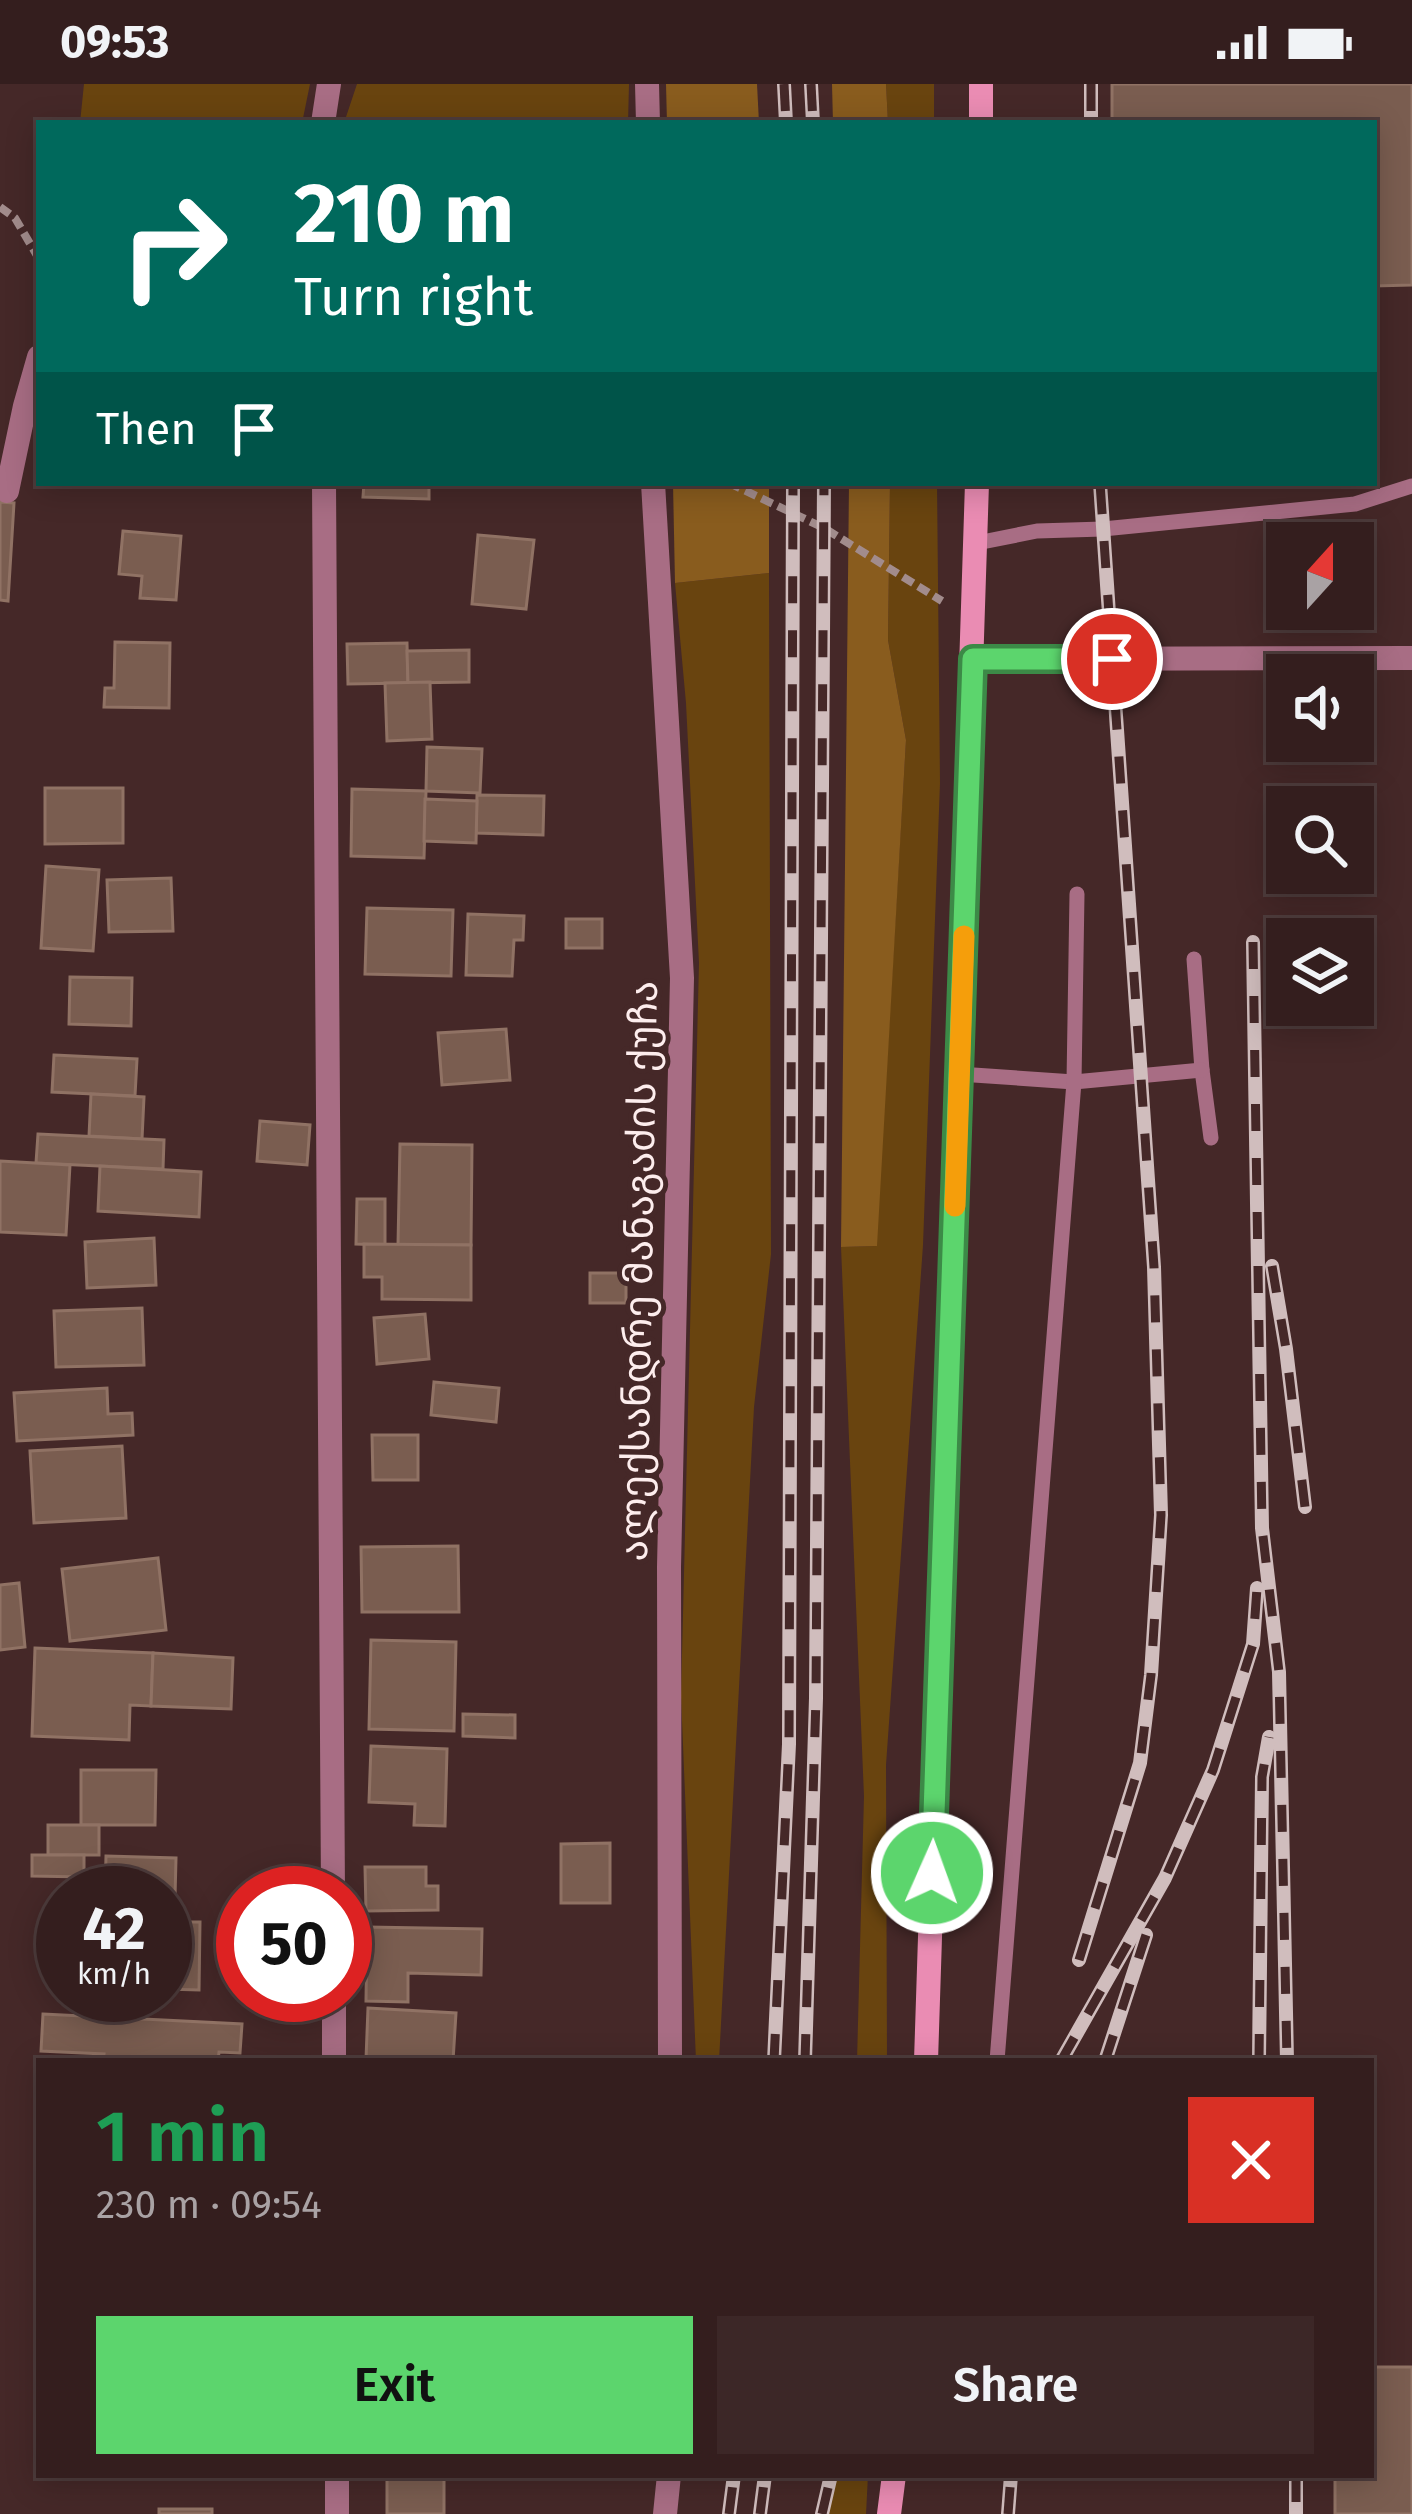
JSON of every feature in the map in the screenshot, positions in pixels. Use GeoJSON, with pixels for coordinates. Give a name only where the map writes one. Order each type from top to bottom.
{"type":"FeatureCollection","features":[{"type":"Feature","properties":{"kind":"main road"},"geometry":{"type":"LineString","coordinates":[[981,84],[981,120]]}},
{"type":"Feature","properties":{"kind":"main road"},"geometry":{"type":"LineString","coordinates":[[926,2058],[977,486]]}},
{"type":"Feature","properties":{"kind":"main road"},"geometry":{"type":"LineString","coordinates":[[889,2514],[894,2478]]}},
{"type":"Feature","properties":{"kind":"street"},"geometry":{"type":"LineString","coordinates":[[323,120],[329,84]]}},
{"type":"Feature","properties":{"kind":"street"},"geometry":{"type":"LineString","coordinates":[[647,84],[648,120]]}},
{"type":"Feature","properties":{"kind":"street"},"geometry":{"type":"LineString","coordinates":[[8,491],[36,368]]}},
{"type":"Feature","properties":{"kind":"street"},"geometry":{"type":"LineString","coordinates":[[324,486],[333,1866]]}},
{"type":"Feature","properties":{"kind":"street","name":"ალექსანდრე მანაგაძის ქუჩა"},"geometry":{"type":"LineString","coordinates":[[653,486],[682,978],[669,1567],[670,2058]]}},
{"type":"Feature","properties":{"kind":"street"},"geometry":{"type":"LineString","coordinates":[[973,659],[1412,658]]}},
{"type":"Feature","properties":{"kind":"street"},"geometry":{"type":"LineString","coordinates":[[334,2022],[334,2058]]}},
{"type":"Feature","properties":{"kind":"street"},"geometry":{"type":"LineString","coordinates":[[337,2478],[337,2514]]}},
{"type":"Feature","properties":{"kind":"street"},"geometry":{"type":"LineString","coordinates":[[665,2514],[669,2478]]}},
{"type":"Feature","properties":{"kind":"lane"},"geometry":{"type":"LineString","coordinates":[[977,543],[1037,531],[1355,504],[1412,486]]}},
{"type":"Feature","properties":{"kind":"lane"},"geometry":{"type":"LineString","coordinates":[[998,2058],[1074,1082],[1077,894]]}},
{"type":"Feature","properties":{"kind":"lane"},"geometry":{"type":"LineString","coordinates":[[1194,959],[1211,1138]]}},
{"type":"Feature","properties":{"kind":"lane"},"geometry":{"type":"LineString","coordinates":[[959,1074],[1074,1082],[1202,1070]]}},
{"type":"Feature","properties":{"kind":"path"},"geometry":{"type":"LineString","coordinates":[[0,207],[15,218],[36,254]]}},
{"type":"Feature","properties":{"kind":"path"},"geometry":{"type":"LineString","coordinates":[[735,486],[824,528],[974,620]]}},
{"type":"Feature","properties":{"kind":"shaded area"},"geometry":{"type":"Polygon","coordinates":[[[84,84],[310,84],[303,120],[80,120],[84,84]]]}},
{"type":"Feature","properties":{"kind":"shaded area"},"geometry":{"type":"Polygon","coordinates":[[[357,84],[629,84],[628,120],[345,120],[357,84]]]}},
{"type":"Feature","properties":{"kind":"shaded area"},"geometry":{"type":"Polygon","coordinates":[[[666,84],[757,84],[759,120],[667,120],[666,84]]]}},
{"type":"Feature","properties":{"kind":"shaded area"},"geometry":{"type":"Polygon","coordinates":[[[832,84],[886,84],[888,120],[833,120],[832,84]]]}},
{"type":"Feature","properties":{"kind":"shaded area"},"geometry":{"type":"Polygon","coordinates":[[[886,84],[934,84],[934,120],[888,120],[886,84]]]}},
{"type":"Feature","properties":{"kind":"shaded area"},"geometry":{"type":"Polygon","coordinates":[[[673,486],[769,486],[769,573],[675,583],[673,486]]]}},
{"type":"Feature","properties":{"kind":"shaded area"},"geometry":{"type":"Polygon","coordinates":[[[849,486],[890,486],[888,640],[906,740],[877,1246],[841,1247],[849,486]]]}},
{"type":"Feature","properties":{"kind":"shaded area"},"geometry":{"type":"Polygon","coordinates":[[[890,486],[937,486],[940,783],[923,1245],[886,1765],[887,2058],[857,2058],[864,1796],[841,1247],[876,1246],[906,740],[888,640],[890,486]]]}},
{"type":"Feature","properties":{"kind":"shaded area"},"geometry":{"type":"Polygon","coordinates":[[[769,573],[771,1254],[754,1407],[719,2058],[696,2058],[681,1696],[699,963],[675,583],[769,573]]]}},
{"type":"Feature","properties":{"kind":"shaded area"},"geometry":{"type":"Polygon","coordinates":[[[831,2478],[868,2478],[866,2514],[828,2514],[831,2478]]]}},
{"type":"Feature","properties":{"kind":"building"},"geometry":{"type":"Polygon","coordinates":[[[1112,84],[1412,84],[1412,285],[1377,286],[1377,120],[1112,120],[1112,84]]]}},
{"type":"Feature","properties":{"kind":"building"},"geometry":{"type":"Polygon","coordinates":[[[364,486],[429,486],[429,499],[363,497],[364,486]]]}},
{"type":"Feature","properties":{"kind":"building"},"geometry":{"type":"Polygon","coordinates":[[[0,502],[14,503],[8,601],[0,600],[0,502]]]}},
{"type":"Feature","properties":{"kind":"building"},"geometry":{"type":"Polygon","coordinates":[[[123,531],[181,536],[176,600],[140,598],[142,576],[119,574],[123,531]]]}},
{"type":"Feature","properties":{"kind":"building"},"geometry":{"type":"Polygon","coordinates":[[[478,535],[534,540],[526,609],[472,604],[478,535]]]}},
{"type":"Feature","properties":{"kind":"building"},"geometry":{"type":"Polygon","coordinates":[[[115,642],[170,643],[169,708],[104,707],[105,688],[114,688],[115,642]]]}},
{"type":"Feature","properties":{"kind":"building"},"geometry":{"type":"Polygon","coordinates":[[[407,643],[408,683],[348,684],[347,644],[407,643]]]}},
{"type":"Feature","properties":{"kind":"building"},"geometry":{"type":"Polygon","coordinates":[[[469,650],[469,682],[408,683],[407,651],[469,650]]]}},
{"type":"Feature","properties":{"kind":"building"},"geometry":{"type":"Polygon","coordinates":[[[430,682],[432,739],[387,741],[385,683],[430,682]]]}},
{"type":"Feature","properties":{"kind":"building"},"geometry":{"type":"Polygon","coordinates":[[[427,747],[482,749],[480,793],[426,791],[427,747]]]}},
{"type":"Feature","properties":{"kind":"building"},"geometry":{"type":"Polygon","coordinates":[[[45,788],[123,788],[123,843],[45,844],[45,788]]]}},
{"type":"Feature","properties":{"kind":"building"},"geometry":{"type":"Polygon","coordinates":[[[352,789],[426,791],[424,858],[351,856],[352,789]]]}},
{"type":"Feature","properties":{"kind":"building"},"geometry":{"type":"Polygon","coordinates":[[[477,795],[544,796],[543,835],[476,833],[477,795]]]}},
{"type":"Feature","properties":{"kind":"building"},"geometry":{"type":"Polygon","coordinates":[[[425,799],[477,801],[476,843],[424,841],[425,799]]]}},
{"type":"Feature","properties":{"kind":"building"},"geometry":{"type":"Polygon","coordinates":[[[46,866],[99,870],[93,951],[41,948],[46,866]]]}},
{"type":"Feature","properties":{"kind":"building"},"geometry":{"type":"Polygon","coordinates":[[[171,878],[173,931],[109,932],[107,880],[171,878]]]}},
{"type":"Feature","properties":{"kind":"building"},"geometry":{"type":"Polygon","coordinates":[[[367,908],[453,910],[451,976],[365,974],[367,908]]]}},
{"type":"Feature","properties":{"kind":"building"},"geometry":{"type":"Polygon","coordinates":[[[468,914],[524,916],[523,940],[514,940],[512,976],[466,975],[468,914]]]}},
{"type":"Feature","properties":{"kind":"building"},"geometry":{"type":"Polygon","coordinates":[[[566,919],[602,919],[602,948],[566,948],[566,919]]]}},
{"type":"Feature","properties":{"kind":"building"},"geometry":{"type":"Polygon","coordinates":[[[70,977],[132,978],[131,1026],[69,1024],[70,977]]]}},
{"type":"Feature","properties":{"kind":"building"},"geometry":{"type":"Polygon","coordinates":[[[506,1029],[510,1080],[442,1085],[438,1033],[506,1029]]]}},
{"type":"Feature","properties":{"kind":"building"},"geometry":{"type":"Polygon","coordinates":[[[54,1055],[137,1059],[135,1096],[52,1092],[54,1055]]]}},
{"type":"Feature","properties":{"kind":"building"},"geometry":{"type":"Polygon","coordinates":[[[91,1094],[144,1097],[142,1139],[89,1136],[91,1094]]]}},
{"type":"Feature","properties":{"kind":"building"},"geometry":{"type":"Polygon","coordinates":[[[260,1121],[310,1125],[307,1165],[257,1161],[260,1121]]]}},
{"type":"Feature","properties":{"kind":"building"},"geometry":{"type":"Polygon","coordinates":[[[38,1134],[164,1140],[163,1169],[36,1163],[38,1134]]]}},
{"type":"Feature","properties":{"kind":"building"},"geometry":{"type":"Polygon","coordinates":[[[400,1144],[472,1145],[471,1245],[398,1245],[400,1144]]]}},
{"type":"Feature","properties":{"kind":"building"},"geometry":{"type":"Polygon","coordinates":[[[0,1161],[70,1165],[66,1235],[0,1232],[0,1161]]]}},
{"type":"Feature","properties":{"kind":"building"},"geometry":{"type":"Polygon","coordinates":[[[100,1166],[201,1172],[199,1217],[98,1211],[100,1166]]]}},
{"type":"Feature","properties":{"kind":"building"},"geometry":{"type":"Polygon","coordinates":[[[357,1199],[385,1199],[385,1245],[356,1244],[357,1199]]]}},
{"type":"Feature","properties":{"kind":"building"},"geometry":{"type":"Polygon","coordinates":[[[154,1238],[156,1285],[87,1288],[85,1242],[154,1238]]]}},
{"type":"Feature","properties":{"kind":"building"},"geometry":{"type":"Polygon","coordinates":[[[364,1244],[471,1245],[471,1300],[382,1299],[382,1277],[364,1277],[364,1244]]]}},
{"type":"Feature","properties":{"kind":"building"},"geometry":{"type":"Polygon","coordinates":[[[590,1273],[626,1273],[626,1303],[590,1303],[590,1273]]]}},
{"type":"Feature","properties":{"kind":"building"},"geometry":{"type":"Polygon","coordinates":[[[142,1308],[144,1365],[56,1367],[54,1311],[142,1308]]]}},
{"type":"Feature","properties":{"kind":"building"},"geometry":{"type":"Polygon","coordinates":[[[425,1314],[429,1359],[377,1364],[374,1318],[425,1314]]]}},
{"type":"Feature","properties":{"kind":"building"},"geometry":{"type":"Polygon","coordinates":[[[434,1382],[499,1388],[496,1422],[431,1415],[434,1382]]]}},
{"type":"Feature","properties":{"kind":"building"},"geometry":{"type":"Polygon","coordinates":[[[107,1388],[108,1414],[132,1413],[133,1435],[17,1441],[14,1393],[107,1388]]]}},
{"type":"Feature","properties":{"kind":"building"},"geometry":{"type":"Polygon","coordinates":[[[372,1435],[418,1435],[418,1480],[373,1480],[372,1435]]]}},
{"type":"Feature","properties":{"kind":"building"},"geometry":{"type":"Polygon","coordinates":[[[122,1446],[126,1518],[34,1523],[30,1451],[122,1446]]]}},
{"type":"Feature","properties":{"kind":"building"},"geometry":{"type":"Polygon","coordinates":[[[458,1546],[459,1612],[362,1612],[361,1547],[458,1546]]]}},
{"type":"Feature","properties":{"kind":"building"},"geometry":{"type":"Polygon","coordinates":[[[158,1558],[166,1630],[70,1641],[62,1569],[158,1558]]]}},
{"type":"Feature","properties":{"kind":"building"},"geometry":{"type":"Polygon","coordinates":[[[19,1583],[25,1647],[0,1650],[0,1585],[19,1583]]]}},
{"type":"Feature","properties":{"kind":"building"},"geometry":{"type":"Polygon","coordinates":[[[371,1640],[456,1642],[454,1731],[369,1729],[371,1640]]]}},
{"type":"Feature","properties":{"kind":"building"},"geometry":{"type":"Polygon","coordinates":[[[35,1648],[153,1653],[151,1706],[130,1705],[129,1740],[32,1736],[35,1648]]]}},
{"type":"Feature","properties":{"kind":"building"},"geometry":{"type":"Polygon","coordinates":[[[153,1653],[233,1658],[231,1709],[151,1706],[153,1653]]]}},
{"type":"Feature","properties":{"kind":"building"},"geometry":{"type":"Polygon","coordinates":[[[463,1714],[515,1715],[515,1738],[463,1736],[463,1714]]]}},
{"type":"Feature","properties":{"kind":"building"},"geometry":{"type":"Polygon","coordinates":[[[371,1746],[447,1749],[445,1826],[414,1825],[415,1804],[369,1802],[371,1746]]]}},
{"type":"Feature","properties":{"kind":"building"},"geometry":{"type":"Polygon","coordinates":[[[81,1770],[156,1770],[155,1825],[81,1825],[81,1770]]]}},
{"type":"Feature","properties":{"kind":"building"},"geometry":{"type":"Polygon","coordinates":[[[48,1825],[99,1825],[99,1855],[48,1855],[48,1825]]]}},
{"type":"Feature","properties":{"kind":"building"},"geometry":{"type":"Polygon","coordinates":[[[610,1843],[610,1903],[561,1903],[561,1844],[610,1843]]]}},
{"type":"Feature","properties":{"kind":"building"},"geometry":{"type":"Polygon","coordinates":[[[32,1855],[84,1855],[84,1866],[36,1866],[36,1876],[32,1876],[32,1855]]]}},
{"type":"Feature","properties":{"kind":"building"},"geometry":{"type":"Polygon","coordinates":[[[106,1856],[176,1858],[176,1866],[106,1866],[106,1856]]]}},
{"type":"Feature","properties":{"kind":"building"},"geometry":{"type":"Polygon","coordinates":[[[372,1867],[426,1867],[426,1886],[438,1886],[438,1910],[372,1911],[372,1867]]]}},
{"type":"Feature","properties":{"kind":"building"},"geometry":{"type":"Polygon","coordinates":[[[192,1922],[200,1922],[199,1990],[192,1990],[192,1922]]]}},
{"type":"Feature","properties":{"kind":"building"},"geometry":{"type":"Polygon","coordinates":[[[372,1927],[482,1929],[481,1975],[408,1973],[408,2002],[372,2001],[372,1927]]]}},
{"type":"Feature","properties":{"kind":"building"},"geometry":{"type":"Polygon","coordinates":[[[372,2008],[456,2013],[453,2058],[366,2058],[372,2008]]]}},
{"type":"Feature","properties":{"kind":"building"},"geometry":{"type":"Polygon","coordinates":[[[43,2022],[242,2024],[240,2053],[219,2052],[218,2058],[103,2058],[104,2054],[41,2051],[43,2022]]]}},
{"type":"Feature","properties":{"kind":"building"},"geometry":{"type":"Polygon","coordinates":[[[1374,2367],[1412,2367],[1412,2514],[1335,2514],[1335,2478],[1374,2478],[1374,2367]]]}},
{"type":"Feature","properties":{"kind":"building"},"geometry":{"type":"Polygon","coordinates":[[[387,2478],[444,2478],[444,2514],[387,2514],[387,2478]]]}},
{"type":"Feature","properties":{"kind":"building"},"geometry":{"type":"Polygon","coordinates":[[[159,2509],[212,2509],[212,2514],[159,2514],[159,2509]]]}},
{"type":"Feature","properties":{"kind":"railway"},"geometry":{"type":"LineString","coordinates":[[784,84],[786,120]]}},
{"type":"Feature","properties":{"kind":"railway"},"geometry":{"type":"LineString","coordinates":[[811,84],[813,120]]}},
{"type":"Feature","properties":{"kind":"railway"},"geometry":{"type":"LineString","coordinates":[[1091,84],[1091,120]]}},
{"type":"Feature","properties":{"kind":"railway"},"geometry":{"type":"LineString","coordinates":[[774,2058],[789,1744],[793,486]]}},
{"type":"Feature","properties":{"kind":"railway"},"geometry":{"type":"LineString","coordinates":[[805,2058],[816,1698],[824,486]]}},
{"type":"Feature","properties":{"kind":"railway"},"geometry":{"type":"LineString","coordinates":[[1079,1960],[1140,1763],[1161,1515],[1154,1267],[1100,486]]}},
{"type":"Feature","properties":{"kind":"railway"},"geometry":{"type":"LineString","coordinates":[[1253,942],[1262,1528],[1279,1672],[1287,2058]]}},
{"type":"Feature","properties":{"kind":"railway"},"geometry":{"type":"LineString","coordinates":[[1272,1266],[1305,1507]]}},
{"type":"Feature","properties":{"kind":"railway"},"geometry":{"type":"LineString","coordinates":[[1063,2058],[1165,1878],[1213,1770],[1253,1644],[1257,1588]]}},
{"type":"Feature","properties":{"kind":"railway"},"geometry":{"type":"LineString","coordinates":[[1259,2058],[1262,1777],[1269,1737]]}},
{"type":"Feature","properties":{"kind":"railway"},"geometry":{"type":"LineString","coordinates":[[1106,2058],[1146,1935]]}},
{"type":"Feature","properties":{"kind":"railway"},"geometry":{"type":"LineString","coordinates":[[729,2514],[734,2478]]}},
{"type":"Feature","properties":{"kind":"railway"},"geometry":{"type":"LineString","coordinates":[[760,2514],[765,2478]]}},
{"type":"Feature","properties":{"kind":"railway"},"geometry":{"type":"LineString","coordinates":[[822,2514],[830,2478]]}},
{"type":"Feature","properties":{"kind":"railway"},"geometry":{"type":"LineString","coordinates":[[1008,2514],[1011,2478]]}},
{"type":"Feature","properties":{"kind":"railway"},"geometry":{"type":"LineString","coordinates":[[1296,2478],[1296,2514]]}},
{"type":"Feature","properties":{"kind":"slow traffic"},"geometry":{"type":"LineString","coordinates":[[955,1206],[964,936]]}},
{"type":"Feature","properties":{"kind":"route"},"geometry":{"type":"LineString","coordinates":[[932,1873],[973,659],[1112,659]]}}]}
